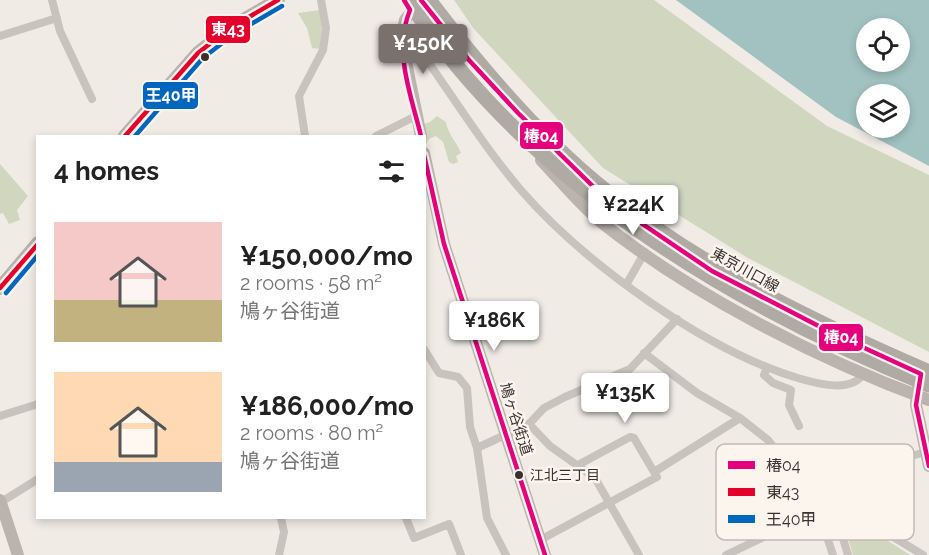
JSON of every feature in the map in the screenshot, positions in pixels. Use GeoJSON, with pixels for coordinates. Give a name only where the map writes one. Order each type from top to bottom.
{"type":"FeatureCollection","features":[{"type":"Feature","properties":{"kind":"highway"},"geometry":{"type":"LineString","coordinates":[[429,0],[473,55],[567,156],[636,215],[666,236],[829,328],[927,377]]}},
{"type":"Feature","properties":{"kind":"highway"},"geometry":{"type":"LineString","coordinates":[[407,3],[499,110],[561,169],[629,224],[716,279],[786,318],[880,365],[927,377]]}},
{"type":"Feature","properties":{"kind":"main road"},"geometry":{"type":"LineString","coordinates":[[126,135],[190,60],[223,33],[278,0]]}},
{"type":"Feature","properties":{"kind":"main road"},"geometry":{"type":"LineString","coordinates":[[407,3],[421,0]]}},
{"type":"Feature","properties":{"kind":"main road","name":"東京川口線"},"geometry":{"type":"LineString","coordinates":[[421,0],[468,59],[518,113],[607,200],[712,271],[834,334],[927,377]]}},
{"type":"Feature","properties":{"kind":"main road"},"geometry":{"type":"LineString","coordinates":[[407,3],[402,28],[403,51],[421,135]]}},
{"type":"Feature","properties":{"kind":"main road"},"geometry":{"type":"LineString","coordinates":[[407,3],[456,69],[512,132],[600,221],[704,294],[864,373],[929,399]]}},
{"type":"Feature","properties":{"kind":"main road","name":"鳩ヶ谷街道"},"geometry":{"type":"LineString","coordinates":[[426,162],[444,244],[545,555]]}},
{"type":"Feature","properties":{"kind":"main road"},"geometry":{"type":"LineString","coordinates":[[0,288],[36,245]]}},
{"type":"Feature","properties":{"kind":"main road"},"geometry":{"type":"LineString","coordinates":[[927,377],[916,395],[929,466]]}},
{"type":"Feature","properties":{"kind":"main road"},"geometry":{"type":"LineString","coordinates":[[0,501],[18,555]]}},
{"type":"Feature","properties":{"kind":"street"},"geometry":{"type":"LineString","coordinates":[[52,0],[60,31],[92,99]]}},
{"type":"Feature","properties":{"kind":"street"},"geometry":{"type":"LineString","coordinates":[[305,135],[299,96],[323,50],[326,28],[321,0]]}},
{"type":"Feature","properties":{"kind":"street"},"geometry":{"type":"LineString","coordinates":[[0,36],[57,18]]}},
{"type":"Feature","properties":{"kind":"street"},"geometry":{"type":"LineString","coordinates":[[403,51],[424,56],[520,189],[572,242],[626,285],[677,319],[767,367],[811,382],[839,385],[857,381],[864,373]]}},
{"type":"Feature","properties":{"kind":"street"},"geometry":{"type":"LineString","coordinates":[[378,135],[417,116]]}},
{"type":"Feature","properties":{"kind":"street"},"geometry":{"type":"LineString","coordinates":[[626,285],[645,252]]}},
{"type":"Feature","properties":{"kind":"street"},"geometry":{"type":"LineString","coordinates":[[477,448],[529,424],[544,408],[630,369],[677,319]]}},
{"type":"Feature","properties":{"kind":"street"},"geometry":{"type":"LineString","coordinates":[[426,352],[439,373],[458,377],[466,388],[470,427],[477,448],[487,518],[506,555]]}},
{"type":"Feature","properties":{"kind":"street"},"geometry":{"type":"LineString","coordinates":[[644,353],[697,393],[740,418],[772,444]]}},
{"type":"Feature","properties":{"kind":"street"},"geometry":{"type":"LineString","coordinates":[[767,367],[764,375],[773,383],[791,390],[789,405],[799,426]]}},
{"type":"Feature","properties":{"kind":"street"},"geometry":{"type":"LineString","coordinates":[[0,416],[36,405]]}},
{"type":"Feature","properties":{"kind":"street"},"geometry":{"type":"LineString","coordinates":[[654,472],[740,418]]}},
{"type":"Feature","properties":{"kind":"street"},"geometry":{"type":"LineString","coordinates":[[529,424],[550,446],[595,478],[639,555]]}},
{"type":"Feature","properties":{"kind":"street"},"geometry":{"type":"LineString","coordinates":[[540,540],[657,477],[634,438],[630,437],[578,465]]}},
{"type":"Feature","properties":{"kind":"street"},"geometry":{"type":"LineString","coordinates":[[914,455],[926,452]]}},
{"type":"Feature","properties":{"kind":"street"},"geometry":{"type":"LineString","coordinates":[[0,501],[36,480]]}},
{"type":"Feature","properties":{"kind":"street"},"geometry":{"type":"LineString","coordinates":[[279,555],[284,532],[281,519]]}},
{"type":"Feature","properties":{"kind":"street"},"geometry":{"type":"LineString","coordinates":[[406,519],[414,538],[449,524],[461,555]]}},
{"type":"Feature","properties":{"kind":"street"},"geometry":{"type":"LineString","coordinates":[[726,555],[757,540]]}},
{"type":"Feature","properties":{"kind":"street"},"geometry":{"type":"LineString","coordinates":[[828,540],[833,555]]}},
{"type":"Feature","properties":{"kind":"street"},"geometry":{"type":"LineString","coordinates":[[845,540],[848,555]]}},
{"type":"Feature","properties":{"kind":"street"},"geometry":{"type":"LineString","coordinates":[[898,540],[923,555]]}},
{"type":"Feature","properties":{"kind":"green space"},"geometry":{"type":"Polygon","coordinates":[[[454,0],[654,0],[827,126],[929,175],[929,352],[748,258],[603,168],[474,29],[454,0]]]}},
{"type":"Feature","properties":{"kind":"green space"},"geometry":{"type":"Polygon","coordinates":[[[320,10],[322,25],[320,49],[312,48],[307,28],[298,13],[320,10]]]}},
{"type":"Feature","properties":{"kind":"green space"},"geometry":{"type":"Polygon","coordinates":[[[437,116],[446,122],[461,153],[456,156],[458,162],[453,164],[449,162],[443,142],[436,136],[429,139],[426,144],[426,135],[423,135],[421,125],[437,116]]]}},
{"type":"Feature","properties":{"kind":"green space"},"geometry":{"type":"Polygon","coordinates":[[[0,164],[28,196],[17,210],[20,220],[9,224],[3,213],[0,214],[0,164]]]}},
{"type":"Feature","properties":{"kind":"green space"},"geometry":{"type":"Polygon","coordinates":[[[849,540],[886,540],[910,555],[853,555],[849,540]]]}},
{"type":"Feature","properties":{"kind":"water"},"geometry":{"type":"Polygon","coordinates":[[[676,0],[929,0],[929,166],[876,138],[910,138],[910,84],[856,84],[856,128],[836,117],[676,0]]]}},
{"type":"Feature","properties":{"kind":"transit line","name":"東43"},"geometry":{"type":"LineString","coordinates":[[126,135],[198,53],[230,28],[278,0]]}},
{"type":"Feature","properties":{"kind":"transit line","name":"椿04"},"geometry":{"type":"LineString","coordinates":[[404,0],[410,10],[405,26],[403,57],[421,135]]}},
{"type":"Feature","properties":{"kind":"transit line","name":"椿04"},"geometry":{"type":"LineString","coordinates":[[421,0],[468,59],[518,113],[607,200],[712,271],[834,334],[921,374],[916,405],[929,466]]}},
{"type":"Feature","properties":{"kind":"transit line","name":"王40甲"},"geometry":{"type":"LineString","coordinates":[[136,135],[203,58],[234,34],[282,6]]}},
{"type":"Feature","properties":{"kind":"transit line","name":"椿04"},"geometry":{"type":"LineString","coordinates":[[426,164],[444,244],[545,555]]}},
{"type":"Feature","properties":{"kind":"transit line","name":"東43"},"geometry":{"type":"LineString","coordinates":[[0,288],[36,246]]}},
{"type":"Feature","properties":{"kind":"transit line","name":"王40甲"},"geometry":{"type":"LineString","coordinates":[[6,293],[36,257]]}},
{"type":"Feature","properties":{"kind":"place","name":"江北三丁目"},"geometry":{"type":"Point","coordinates":[519,475]}}]}
